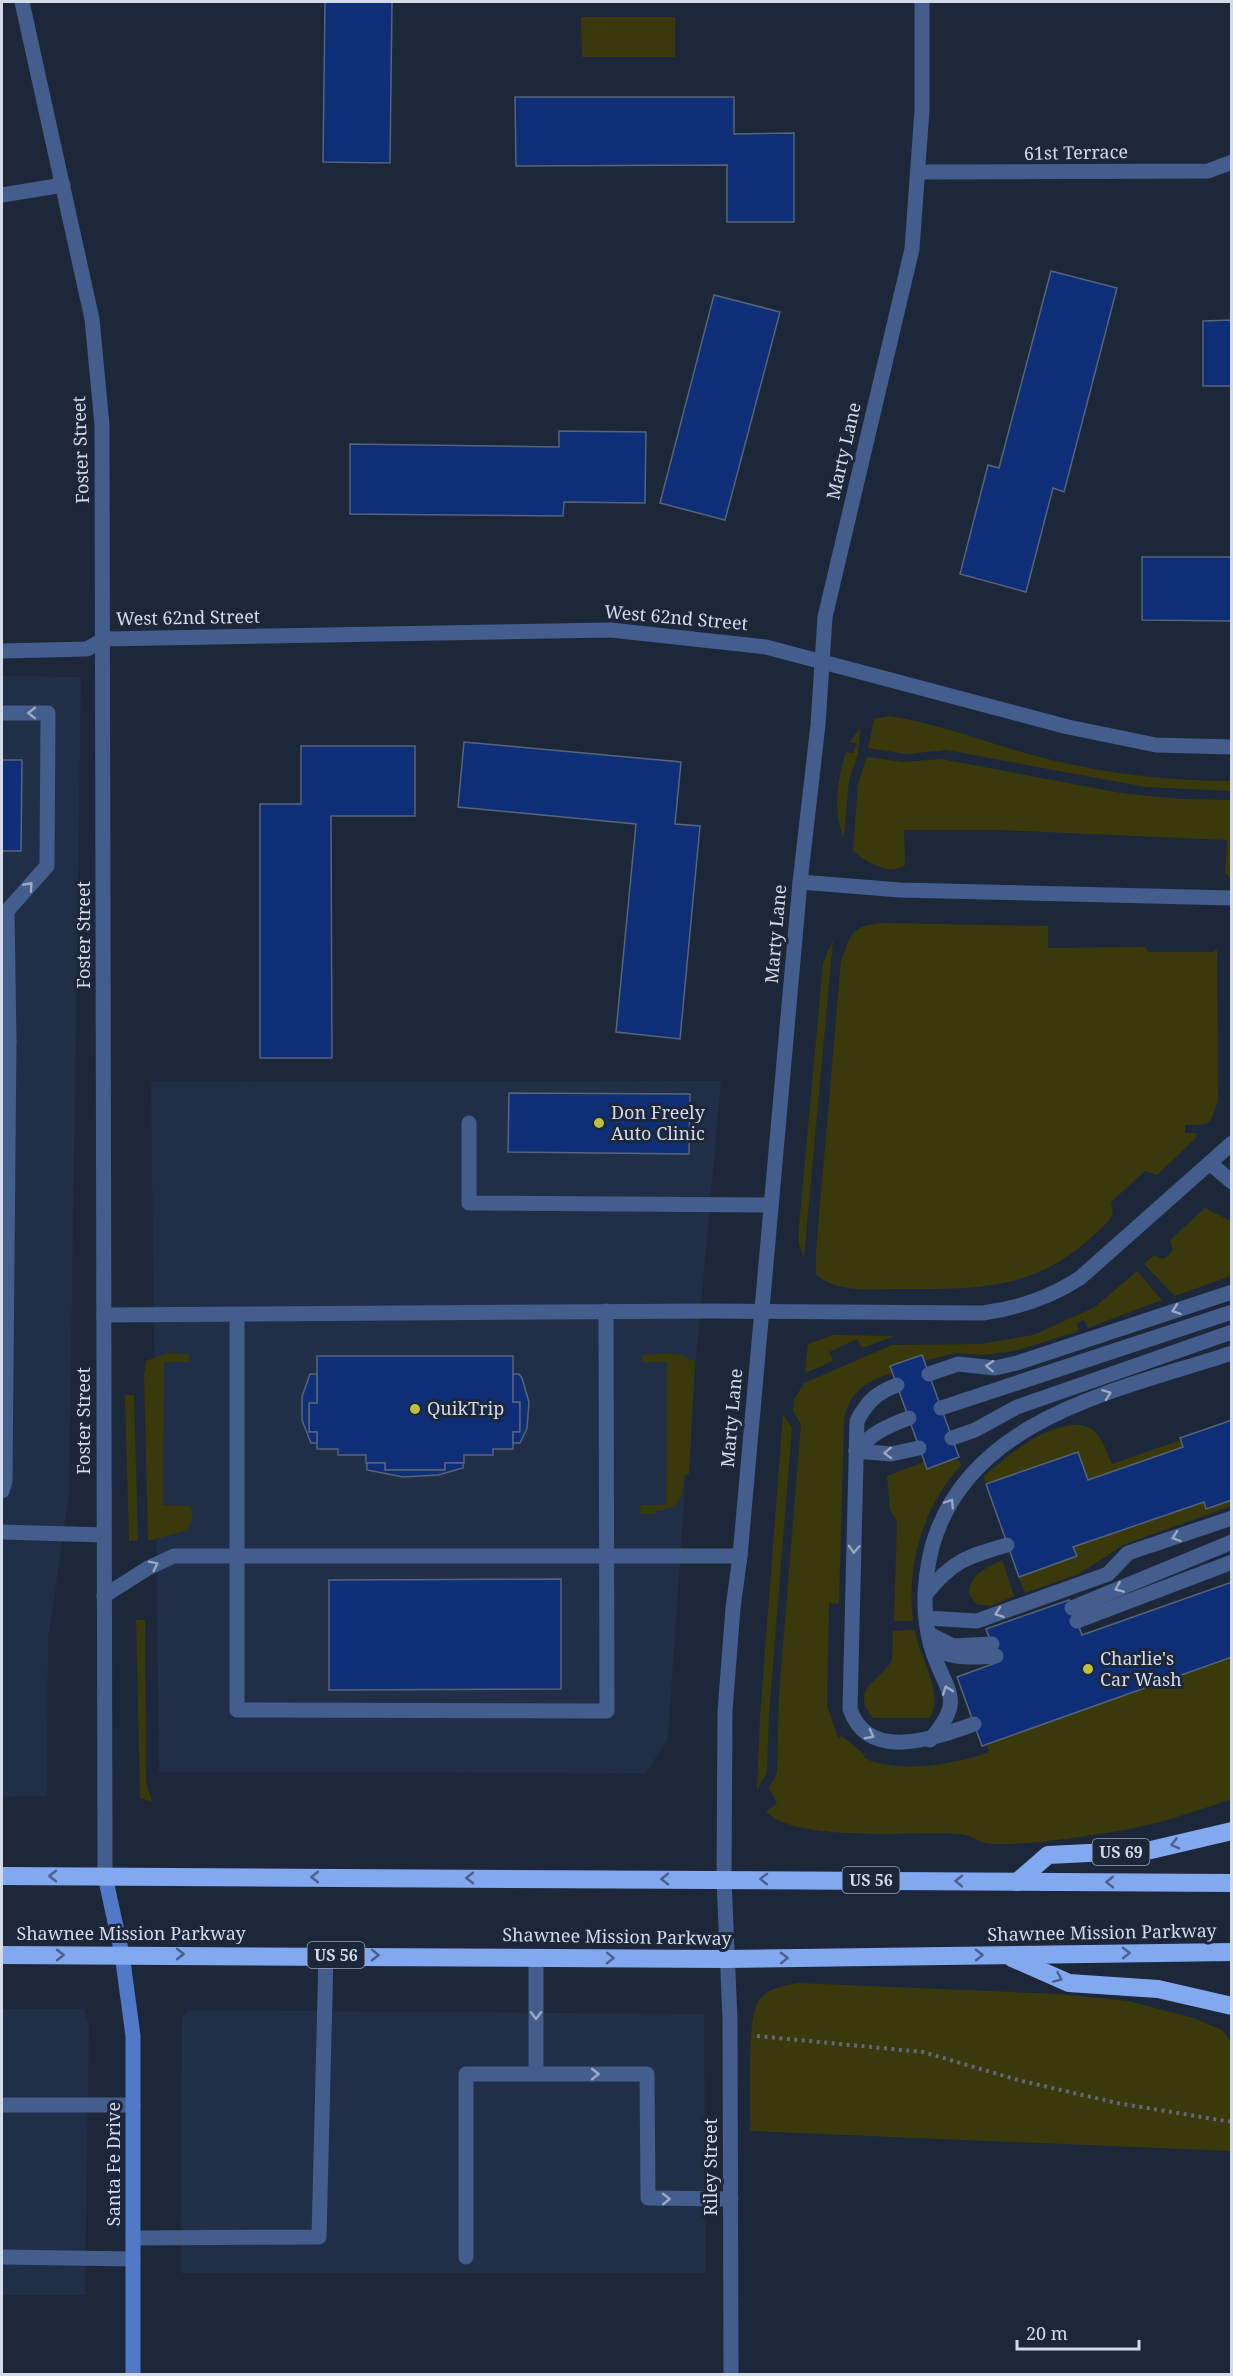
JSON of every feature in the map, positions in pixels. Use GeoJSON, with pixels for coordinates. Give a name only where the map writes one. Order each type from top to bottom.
{"type":"FeatureCollection","features":[{"type":"Feature","properties":{"kind":"highway","name":"US 69"},"geometry":{"type":"LineString","coordinates":[[1017,1882],[1048,1855],[1151,1850],[1232,1831]]}},
{"type":"Feature","properties":{"kind":"highway","name":"US 56"},"geometry":{"type":"LineString","coordinates":[[2,1876],[1232,1883]]}},
{"type":"Feature","properties":{"kind":"highway","name":"Shawnee Mission Parkway"},"geometry":{"type":"LineString","coordinates":[[2,1955],[726,1959],[1232,1952]]}},
{"type":"Feature","properties":{"kind":"highway"},"geometry":{"type":"LineString","coordinates":[[1005,1955],[1069,1983],[1158,1989],[1232,2006]]}},
{"type":"Feature","properties":{"kind":"street","name":"Foster Street"},"geometry":{"type":"LineString","coordinates":[[22,2],[92,319],[102,425],[105,1876]]}},
{"type":"Feature","properties":{"kind":"street","name":"Marty Lane"},"geometry":{"type":"LineString","coordinates":[[726,1959],[725,1711],[800,882],[818,725],[825,617],[912,249],[922,110],[922,2]]}},
{"type":"Feature","properties":{"kind":"street","name":"61st Terrace"},"geometry":{"type":"LineString","coordinates":[[919,172],[1208,171],[1232,162]]}},
{"type":"Feature","properties":{"kind":"street"},"geometry":{"type":"LineString","coordinates":[[2,195],[63,185]]}},
{"type":"Feature","properties":{"kind":"street","name":"West 62nd Street"},"geometry":{"type":"LineString","coordinates":[[104,639],[611,630],[728,641],[766,647],[1068,727],[1156,745],[1232,747]]}},
{"type":"Feature","properties":{"kind":"street"},"geometry":{"type":"LineString","coordinates":[[2,651],[87,650],[104,639]]}},
{"type":"Feature","properties":{"kind":"street"},"geometry":{"type":"LineString","coordinates":[[2,713],[48,713],[47,866],[4,911],[5,1481],[2,1491]]}},
{"type":"Feature","properties":{"kind":"street"},"geometry":{"type":"LineString","coordinates":[[800,882],[900,890],[1232,898]]}},
{"type":"Feature","properties":{"kind":"street"},"geometry":{"type":"LineString","coordinates":[[469,1123],[469,1203],[771,1205]]}},
{"type":"Feature","properties":{"kind":"street"},"geometry":{"type":"LineString","coordinates":[[104,1315],[606,1311],[983,1313],[1033,1302],[1060,1291],[1080,1278],[1232,1143]]}},
{"type":"Feature","properties":{"kind":"street"},"geometry":{"type":"LineString","coordinates":[[1211,1164],[1232,1182]]}},
{"type":"Feature","properties":{"kind":"street"},"geometry":{"type":"LineString","coordinates":[[929,1374],[958,1364],[995,1368],[1017,1363],[1232,1292]]}},
{"type":"Feature","properties":{"kind":"street"},"geometry":{"type":"LineString","coordinates":[[237,1315],[237,1710],[607,1710],[606,1311]]}},
{"type":"Feature","properties":{"kind":"street"},"geometry":{"type":"LineString","coordinates":[[941,1408],[1232,1312]]}},
{"type":"Feature","properties":{"kind":"street"},"geometry":{"type":"LineString","coordinates":[[952,1438],[975,1430],[1017,1407],[1232,1332]]}},
{"type":"Feature","properties":{"kind":"street"},"geometry":{"type":"LineString","coordinates":[[930,1740],[944,1724],[951,1708],[950,1696],[929,1633],[925,1596],[929,1560],[947,1506],[967,1479],[1001,1445],[1035,1423],[1105,1395],[1232,1353]]}},
{"type":"Feature","properties":{"kind":"street"},"geometry":{"type":"LineString","coordinates":[[897,1385],[880,1391],[867,1403],[857,1421],[850,1709],[855,1725],[866,1735],[880,1740],[930,1740],[974,1724]]}},
{"type":"Feature","properties":{"kind":"street"},"geometry":{"type":"LineString","coordinates":[[856,1451],[883,1427],[909,1418]]}},
{"type":"Feature","properties":{"kind":"street"},"geometry":{"type":"LineString","coordinates":[[856,1451],[891,1454],[919,1448]]}},
{"type":"Feature","properties":{"kind":"street"},"geometry":{"type":"LineString","coordinates":[[929,1633],[977,1621],[1108,1574],[1128,1553],[1232,1518]]}},
{"type":"Feature","properties":{"kind":"street"},"geometry":{"type":"LineString","coordinates":[[2,1532],[104,1535]]}},
{"type":"Feature","properties":{"kind":"street"},"geometry":{"type":"LineString","coordinates":[[1232,1542],[1074,1615],[1232,1562]]}},
{"type":"Feature","properties":{"kind":"street"},"geometry":{"type":"LineString","coordinates":[[925,1596],[944,1571],[961,1560],[1007,1545]]}},
{"type":"Feature","properties":{"kind":"street"},"geometry":{"type":"LineString","coordinates":[[104,1596],[148,1568],[174,1556],[740,1556]]}},
{"type":"Feature","properties":{"kind":"street"},"geometry":{"type":"LineString","coordinates":[[929,1633],[943,1654],[956,1657],[994,1650]]}},
{"type":"Feature","properties":{"kind":"street","name":"Santa Fe Drive"},"geometry":{"type":"LineString","coordinates":[[105,1876],[122,1954],[133,2036],[133,2374]]}},
{"type":"Feature","properties":{"kind":"street"},"geometry":{"type":"LineString","coordinates":[[133,2238],[319,2237],[326,1955]]}},
{"type":"Feature","properties":{"kind":"street"},"geometry":{"type":"LineString","coordinates":[[536,1957],[536,2073]]}},
{"type":"Feature","properties":{"kind":"street","name":"Riley Street"},"geometry":{"type":"LineString","coordinates":[[726,1959],[730,2033],[731,2374]]}},
{"type":"Feature","properties":{"kind":"street"},"geometry":{"type":"LineString","coordinates":[[466,2257],[466,2074],[647,2074],[648,2198],[731,2199]]}},
{"type":"Feature","properties":{"kind":"street"},"geometry":{"type":"LineString","coordinates":[[2,2105],[133,2105]]}},
{"type":"Feature","properties":{"kind":"street"},"geometry":{"type":"LineString","coordinates":[[2,2257],[133,2259]]}},
{"type":"Feature","properties":{"kind":"path"},"geometry":{"type":"LineString","coordinates":[[730,2033],[923,2052],[1018,2080],[1117,2103],[1232,2122]]}},
{"type":"Feature","properties":{"kind":"shaded area"},"geometry":{"type":"Polygon","coordinates":[[[581,17],[675,17],[675,57],[582,57],[581,17]]]}},
{"type":"Feature","properties":{"kind":"shaded area"},"geometry":{"type":"Polygon","coordinates":[[[2,676],[81,677],[69,1495],[48,1639],[47,1796],[2,1797],[2,676]]]}},
{"type":"Feature","properties":{"kind":"shaded area"},"geometry":{"type":"Polygon","coordinates":[[[889,716],[925,723],[1036,756],[1084,767],[1157,778],[1231,781],[1231,791],[1146,787],[946,750],[907,754],[868,748],[874,719],[889,716]]]}},
{"type":"Feature","properties":{"kind":"shaded area"},"geometry":{"type":"Polygon","coordinates":[[[860,728],[858,754],[849,780],[844,837],[838,817],[837,794],[846,752],[853,753],[857,744],[850,742],[860,728]]]}},
{"type":"Feature","properties":{"kind":"shaded area"},"geometry":{"type":"Polygon","coordinates":[[[867,757],[903,762],[941,759],[1121,793],[1178,799],[1231,800],[1231,878],[1225,873],[1227,840],[1001,830],[904,830],[905,865],[892,869],[878,866],[853,851],[858,784],[867,757]]]}},
{"type":"Feature","properties":{"kind":"shaded area"},"geometry":{"type":"Polygon","coordinates":[[[881,923],[1048,926],[1048,948],[1145,947],[1148,952],[1213,952],[1217,949],[1218,1101],[1211,1119],[1201,1125],[1185,1125],[1185,1133],[1196,1133],[1197,1137],[1157,1175],[1145,1171],[1111,1202],[1113,1214],[1101,1229],[1066,1257],[1044,1270],[1000,1284],[952,1289],[868,1290],[846,1288],[826,1281],[816,1275],[816,1251],[841,961],[850,939],[857,930],[881,923]]]}},
{"type":"Feature","properties":{"kind":"shaded area"},"geometry":{"type":"Polygon","coordinates":[[[833,940],[804,1258],[799,1244],[799,1226],[823,963],[833,940]]]}},
{"type":"Feature","properties":{"kind":"shaded area"},"geometry":{"type":"Polygon","coordinates":[[[721,1081],[686,1472],[668,1738],[646,1773],[159,1772],[151,1082],[721,1081]]]}},
{"type":"Feature","properties":{"kind":"shaded area"},"geometry":{"type":"Polygon","coordinates":[[[1205,1208],[1231,1221],[1231,1276],[1175,1296],[1144,1264],[1154,1255],[1162,1259],[1168,1256],[1173,1250],[1170,1240],[1205,1208]]]}},
{"type":"Feature","properties":{"kind":"shaded area"},"geometry":{"type":"Polygon","coordinates":[[[1137,1271],[1162,1300],[1088,1328],[1084,1320],[1076,1323],[1079,1331],[1015,1351],[982,1355],[956,1353],[924,1361],[922,1355],[890,1366],[892,1373],[867,1384],[850,1402],[844,1420],[839,1604],[829,1603],[827,1706],[838,1738],[842,1736],[865,1755],[864,1758],[893,1766],[943,1764],[989,1752],[987,1745],[1231,1657],[1231,1799],[1173,1818],[1129,1829],[1068,1839],[1006,1844],[987,1844],[961,1834],[829,1832],[803,1828],[781,1821],[766,1811],[777,1804],[769,1788],[777,1773],[779,1694],[801,1424],[793,1411],[794,1400],[804,1383],[892,1345],[980,1344],[1033,1335],[1095,1307],[1137,1271]]]}},
{"type":"Feature","properties":{"kind":"shaded area"},"geometry":{"type":"Polygon","coordinates":[[[833,1335],[894,1336],[862,1348],[857,1339],[829,1352],[833,1361],[805,1373],[808,1344],[833,1335]]]}},
{"type":"Feature","properties":{"kind":"shaded area"},"geometry":{"type":"Polygon","coordinates":[[[168,1353],[188,1354],[190,1362],[164,1362],[163,1505],[190,1506],[192,1519],[186,1531],[148,1541],[144,1375],[146,1361],[168,1353]]]}},
{"type":"Feature","properties":{"kind":"shaded area"},"geometry":{"type":"Polygon","coordinates":[[[669,1353],[682,1355],[695,1362],[689,1474],[684,1475],[682,1496],[674,1507],[655,1511],[655,1514],[641,1514],[640,1505],[666,1505],[667,1362],[642,1362],[642,1355],[669,1353]]]}},
{"type":"Feature","properties":{"kind":"shaded area"},"geometry":{"type":"Polygon","coordinates":[[[125,1395],[134,1395],[138,1540],[129,1541],[125,1395]]]}},
{"type":"Feature","properties":{"kind":"shaded area"},"geometry":{"type":"Polygon","coordinates":[[[783,1414],[792,1428],[769,1713],[767,1772],[757,1790],[760,1717],[783,1414]]]}},
{"type":"Feature","properties":{"kind":"shaded area"},"geometry":{"type":"Polygon","coordinates":[[[1071,1425],[1080,1425],[1093,1430],[1102,1442],[1112,1464],[1181,1440],[1183,1447],[1088,1480],[1078,1452],[986,1484],[984,1476],[1013,1452],[1047,1432],[1071,1425]]]}},
{"type":"Feature","properties":{"kind":"shaded area"},"geometry":{"type":"Polygon","coordinates":[[[956,1458],[962,1465],[937,1498],[920,1537],[912,1579],[913,1621],[894,1621],[897,1522],[890,1509],[887,1476],[924,1462],[927,1469],[956,1458]]]}},
{"type":"Feature","properties":{"kind":"shaded area"},"geometry":{"type":"Polygon","coordinates":[[[1231,1500],[1231,1506],[1123,1545],[1079,1574],[1025,1593],[1019,1577],[1076,1556],[1073,1547],[1204,1502],[1207,1509],[1231,1500]]]}},
{"type":"Feature","properties":{"kind":"shaded area"},"geometry":{"type":"Polygon","coordinates":[[[1002,1560],[1014,1596],[991,1606],[976,1604],[969,1594],[972,1581],[985,1569],[1002,1560]]]}},
{"type":"Feature","properties":{"kind":"shaded area"},"geometry":{"type":"Polygon","coordinates":[[[136,1620],[145,1620],[146,1783],[152,1802],[140,1798],[136,1620]]]}},
{"type":"Feature","properties":{"kind":"shaded area"},"geometry":{"type":"Polygon","coordinates":[[[915,1630],[933,1686],[934,1708],[930,1718],[873,1718],[866,1708],[865,1692],[892,1660],[893,1631],[915,1630]]]}},
{"type":"Feature","properties":{"kind":"shaded area"},"geometry":{"type":"Polygon","coordinates":[[[797,1983],[1058,1994],[1128,2001],[1194,2018],[1222,2030],[1231,2042],[1231,2151],[750,2131],[750,2063],[755,2009],[759,2000],[767,1993],[776,1988],[797,1983]]]}},
{"type":"Feature","properties":{"kind":"shaded area"},"geometry":{"type":"Polygon","coordinates":[[[2,2009],[84,2009],[89,2026],[85,2295],[2,2295],[2,2009]]]}},
{"type":"Feature","properties":{"kind":"shaded area"},"geometry":{"type":"Polygon","coordinates":[[[188,2010],[704,2014],[706,2273],[181,2273],[182,2018],[188,2010]]]}},
{"type":"Feature","properties":{"kind":"building"},"geometry":{"type":"Polygon","coordinates":[[[325,2],[392,2],[390,163],[323,162],[325,2]]]}},
{"type":"Feature","properties":{"kind":"building"},"geometry":{"type":"Polygon","coordinates":[[[515,97],[734,97],[734,134],[794,133],[794,222],[727,222],[727,165],[516,166],[515,97]]]}},
{"type":"Feature","properties":{"kind":"building"},"geometry":{"type":"Polygon","coordinates":[[[1051,271],[1117,288],[1064,492],[1053,488],[1026,592],[960,574],[988,465],[999,468],[1051,271]]]}},
{"type":"Feature","properties":{"kind":"building"},"geometry":{"type":"Polygon","coordinates":[[[714,295],[780,312],[725,520],[660,503],[714,295]]]}},
{"type":"Feature","properties":{"kind":"building"},"geometry":{"type":"Polygon","coordinates":[[[1232,320],[1232,386],[1203,386],[1203,321],[1232,320]]]}},
{"type":"Feature","properties":{"kind":"building"},"geometry":{"type":"Polygon","coordinates":[[[559,431],[646,432],[645,503],[564,502],[563,516],[350,514],[350,444],[559,447],[559,431]]]}},
{"type":"Feature","properties":{"kind":"building"},"geometry":{"type":"Polygon","coordinates":[[[1142,557],[1232,557],[1232,621],[1142,620],[1142,557]]]}},
{"type":"Feature","properties":{"kind":"building"},"geometry":{"type":"Polygon","coordinates":[[[464,742],[681,762],[675,824],[700,826],[680,1039],[616,1032],[636,824],[458,807],[464,742]]]}},
{"type":"Feature","properties":{"kind":"building"},"geometry":{"type":"Polygon","coordinates":[[[301,746],[415,746],[415,816],[331,816],[332,1058],[260,1058],[260,804],[301,804],[301,746]]]}},
{"type":"Feature","properties":{"kind":"building"},"geometry":{"type":"Polygon","coordinates":[[[2,760],[22,760],[21,851],[2,851],[2,760]]]}},
{"type":"Feature","properties":{"kind":"building","name":"Don Freely Auto Clinic"},"geometry":{"type":"Polygon","coordinates":[[[509,1093],[690,1094],[689,1154],[508,1152],[509,1093]]]}},
{"type":"Feature","properties":{"kind":"building"},"geometry":{"type":"Polygon","coordinates":[[[922,1355],[959,1457],[927,1469],[890,1366],[922,1355]]]}},
{"type":"Feature","properties":{"kind":"building","name":"QuikTrip"},"geometry":{"type":"Polygon","coordinates":[[[317,1356],[513,1356],[513,1402],[520,1402],[520,1432],[513,1432],[513,1449],[493,1449],[493,1455],[464,1455],[464,1463],[445,1463],[445,1470],[385,1470],[385,1463],[366,1463],[366,1455],[338,1455],[338,1449],[317,1449],[317,1432],[309,1432],[309,1403],[317,1403],[317,1356]]]}},
{"type":"Feature","properties":{"kind":"building"},"geometry":{"type":"Polygon","coordinates":[[[310,1374],[317,1374],[317,1403],[309,1403],[309,1432],[317,1432],[317,1443],[311,1443],[302,1420],[302,1397],[310,1374]]]}},
{"type":"Feature","properties":{"kind":"building"},"geometry":{"type":"Polygon","coordinates":[[[513,1374],[519,1374],[522,1378],[529,1402],[527,1428],[520,1443],[513,1443],[513,1432],[520,1432],[520,1402],[513,1402],[513,1374]]]}},
{"type":"Feature","properties":{"kind":"building"},"geometry":{"type":"Polygon","coordinates":[[[1232,1420],[1232,1500],[1206,1509],[1204,1502],[1073,1547],[1077,1556],[1019,1577],[986,1484],[1078,1452],[1088,1480],[1183,1447],[1180,1438],[1232,1420]]]}},
{"type":"Feature","properties":{"kind":"building"},"geometry":{"type":"Polygon","coordinates":[[[367,1463],[385,1463],[385,1470],[445,1470],[445,1463],[463,1463],[463,1468],[438,1475],[403,1477],[367,1470],[367,1463]]]}},
{"type":"Feature","properties":{"kind":"building"},"geometry":{"type":"Polygon","coordinates":[[[561,1579],[561,1689],[329,1690],[329,1580],[561,1579]]]}},
{"type":"Feature","properties":{"kind":"building","name":"Charlie's Car Wash"},"geometry":{"type":"Polygon","coordinates":[[[1232,1582],[1232,1657],[982,1746],[957,1677],[998,1662],[986,1629],[1069,1600],[1082,1635],[1232,1582]]]}},
{"type":"Feature","properties":{"kind":"place","name":"Don Freely Auto Clinic"},"geometry":{"type":"Point","coordinates":[599,1123]}},
{"type":"Feature","properties":{"kind":"place","name":"QuikTrip"},"geometry":{"type":"Point","coordinates":[415,1409]}},
{"type":"Feature","properties":{"kind":"place","name":"Charlie's Car Wash"},"geometry":{"type":"Point","coordinates":[1088,1669]}}]}
